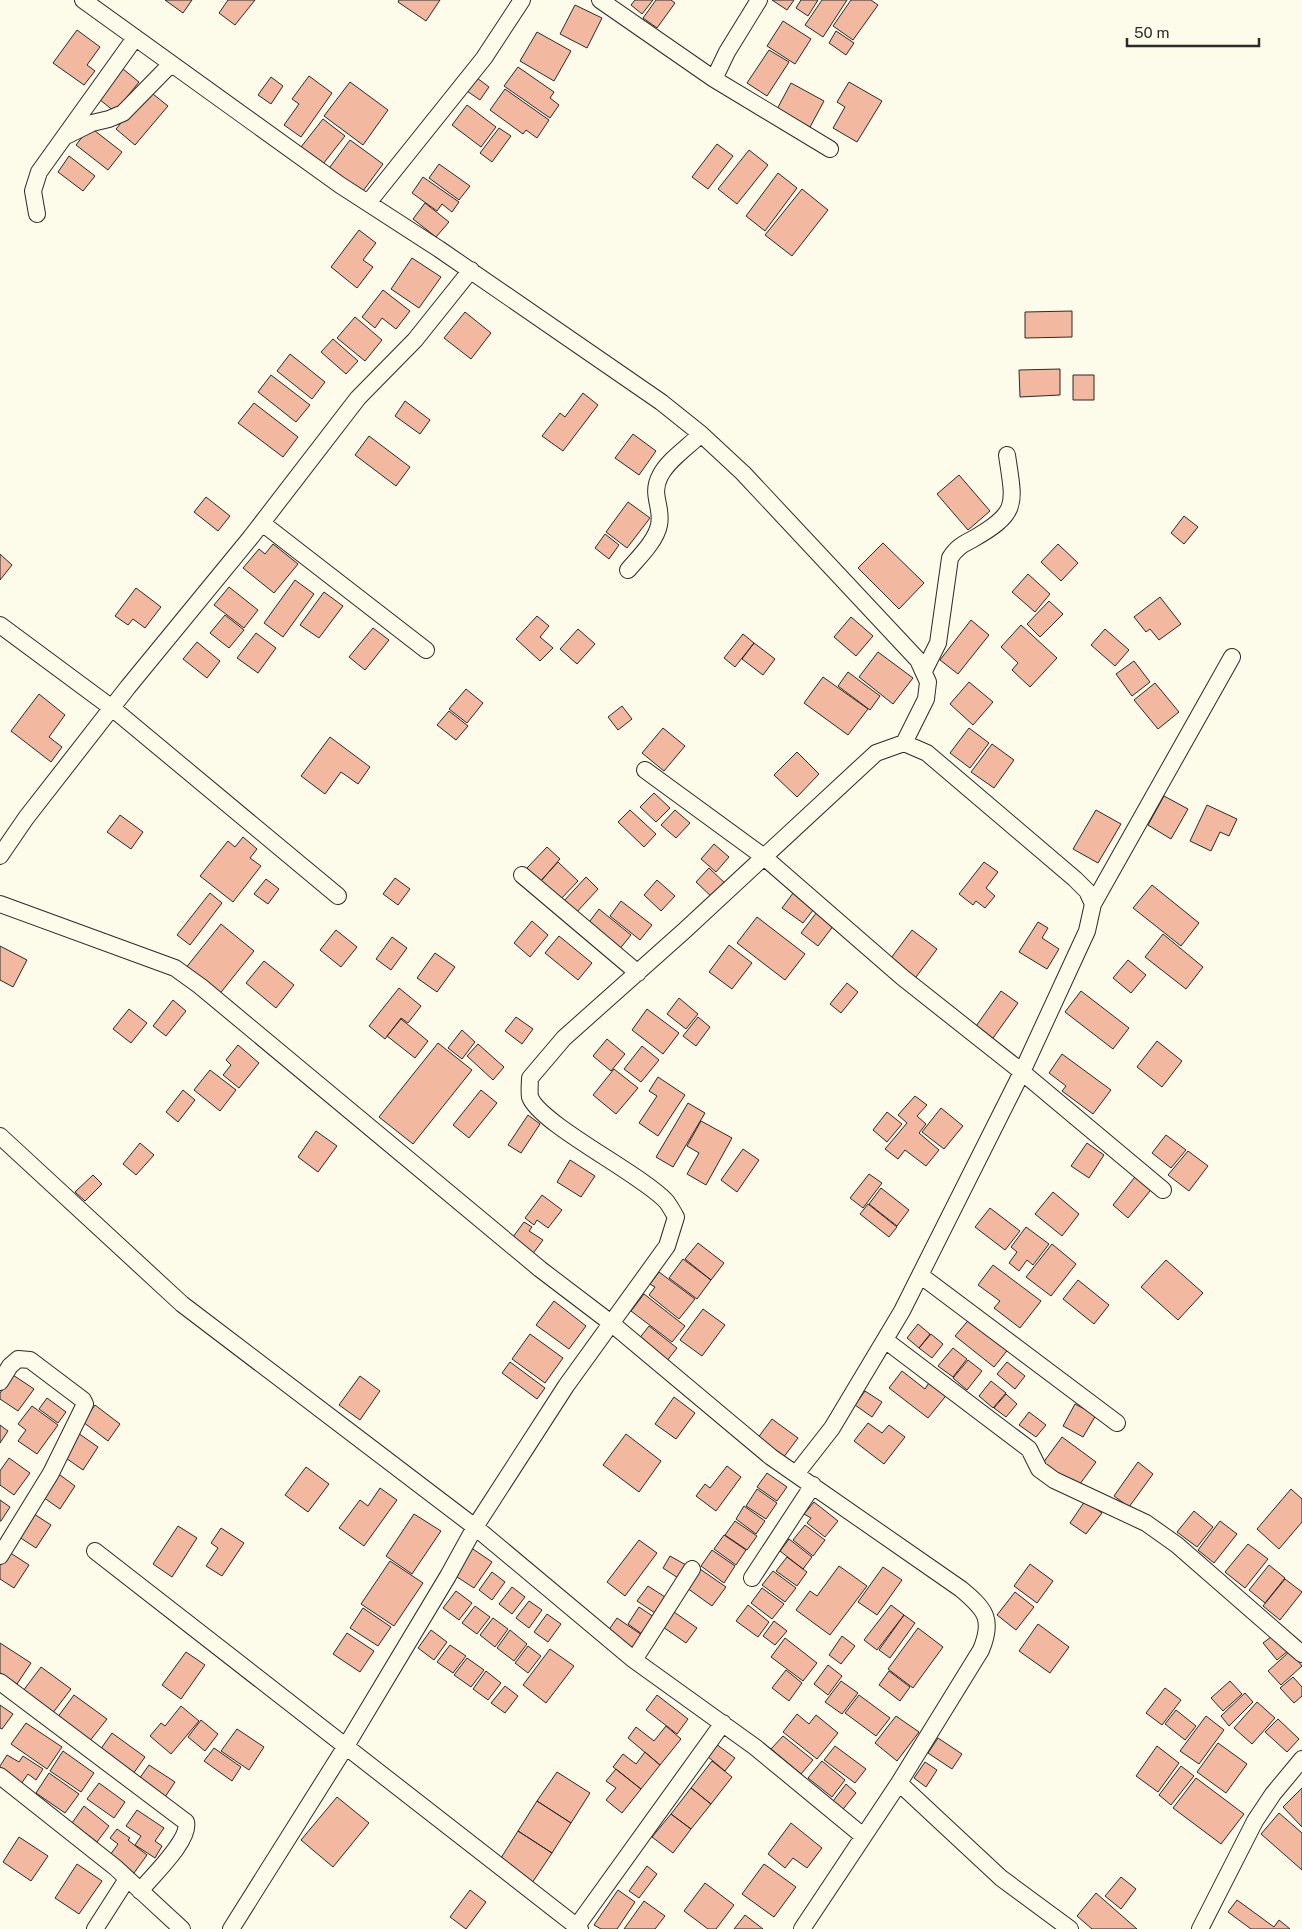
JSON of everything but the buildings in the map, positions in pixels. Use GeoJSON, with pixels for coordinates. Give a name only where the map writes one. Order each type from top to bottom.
{"type":"FeatureCollection","features":[{"type":"Feature","properties":{"kind":"street"},"geometry":{"type":"LineString","coordinates":[[83,0],[368,203],[471,270],[661,402],[700,434],[743,473],[918,660],[928,682],[926,699],[904,743]]}},
{"type":"Feature","properties":{"kind":"street"},"geometry":{"type":"LineString","coordinates":[[368,203],[484,58],[522,0]]}},
{"type":"Feature","properties":{"kind":"street"},"geometry":{"type":"LineString","coordinates":[[600,0],[714,79],[830,149]]}},
{"type":"Feature","properties":{"kind":"street"},"geometry":{"type":"LineString","coordinates":[[714,79],[727,52],[759,0]]}},
{"type":"Feature","properties":{"kind":"street"},"geometry":{"type":"LineString","coordinates":[[36,214],[33,191],[39,172],[135,38]]}},
{"type":"Feature","properties":{"kind":"street"},"geometry":{"type":"LineString","coordinates":[[66,136],[92,123],[123,113],[172,64]]}},
{"type":"Feature","properties":{"kind":"street"},"geometry":{"type":"LineString","coordinates":[[0,856],[26,818],[112,708],[262,523],[358,398],[415,340],[471,270]]}},
{"type":"Feature","properties":{"kind":"street"},"geometry":{"type":"LineString","coordinates":[[628,570],[650,542],[659,526],[660,514],[654,494],[660,476],[700,434]]}},
{"type":"Feature","properties":{"kind":"street"},"geometry":{"type":"LineString","coordinates":[[924,670],[938,643],[950,558],[954,550],[1000,521],[1011,508],[1013,497],[1007,455]]}},
{"type":"Feature","properties":{"kind":"street"},"geometry":{"type":"LineString","coordinates":[[262,523],[426,650]]}},
{"type":"Feature","properties":{"kind":"street"},"geometry":{"type":"LineString","coordinates":[[0,625],[112,708],[338,896]]}},
{"type":"Feature","properties":{"kind":"street"},"geometry":{"type":"LineString","coordinates":[[796,1474],[832,1428],[885,1340],[920,1275],[1022,1072],[1086,931],[1093,904],[1232,657]]}},
{"type":"Feature","properties":{"kind":"street"},"geometry":{"type":"LineString","coordinates":[[231,1929],[346,1746],[448,1576],[475,1527],[566,1386],[667,1246],[676,1217],[667,1202],[638,1179],[554,1121],[537,1106],[530,1096],[530,1078],[564,1038],[638,973],[876,753],[904,743],[927,753],[1075,879],[1087,891],[1093,904]]}},
{"type":"Feature","properties":{"kind":"street"},"geometry":{"type":"LineString","coordinates":[[645,770],[764,857],[902,977],[1022,1072],[1163,1190]]}},
{"type":"Feature","properties":{"kind":"street"},"geometry":{"type":"LineString","coordinates":[[522,876],[638,973]]}},
{"type":"Feature","properties":{"kind":"street"},"geometry":{"type":"LineString","coordinates":[[0,904],[175,968],[200,986],[540,1269],[611,1323],[771,1457],[961,1589],[977,1603],[986,1616],[988,1633],[981,1650],[899,1783],[802,1929]]}},
{"type":"Feature","properties":{"kind":"street"},"geometry":{"type":"LineString","coordinates":[[0,1136],[182,1304],[475,1527],[634,1660],[723,1723],[863,1836]]}},
{"type":"Feature","properties":{"kind":"street"},"geometry":{"type":"LineString","coordinates":[[920,1275],[1117,1423]]}},
{"type":"Feature","properties":{"kind":"street"},"geometry":{"type":"LineString","coordinates":[[885,1340],[1028,1449],[1039,1469],[1054,1480],[1146,1523],[1177,1545],[1302,1654]]}},
{"type":"Feature","properties":{"kind":"street"},"geometry":{"type":"LineString","coordinates":[[0,1382],[10,1366],[18,1358],[30,1360],[83,1400],[85,1404],[51,1473],[0,1556]]}},
{"type":"Feature","properties":{"kind":"street"},"geometry":{"type":"LineString","coordinates":[[752,1578],[813,1485]]}},
{"type":"Feature","properties":{"kind":"street"},"geometry":{"type":"LineString","coordinates":[[94,1551],[578,1928],[723,1723]]}},
{"type":"Feature","properties":{"kind":"street"},"geometry":{"type":"LineString","coordinates":[[634,1660],[692,1569]]}},
{"type":"Feature","properties":{"kind":"street"},"geometry":{"type":"LineString","coordinates":[[0,1682],[186,1822],[187,1831],[177,1848],[140,1890]]}},
{"type":"Feature","properties":{"kind":"street"},"geometry":{"type":"LineString","coordinates":[[1200,1929],[1255,1821],[1273,1794],[1302,1759]]}},
{"type":"Feature","properties":{"kind":"street"},"geometry":{"type":"LineString","coordinates":[[0,1776],[127,1879],[182,1929]]}},
{"type":"Feature","properties":{"kind":"street"},"geometry":{"type":"LineString","coordinates":[[899,1783],[1001,1878],[1070,1929]]}},
{"type":"Feature","properties":{"kind":"street"},"geometry":{"type":"LineString","coordinates":[[95,1929],[127,1879]]}}]}
